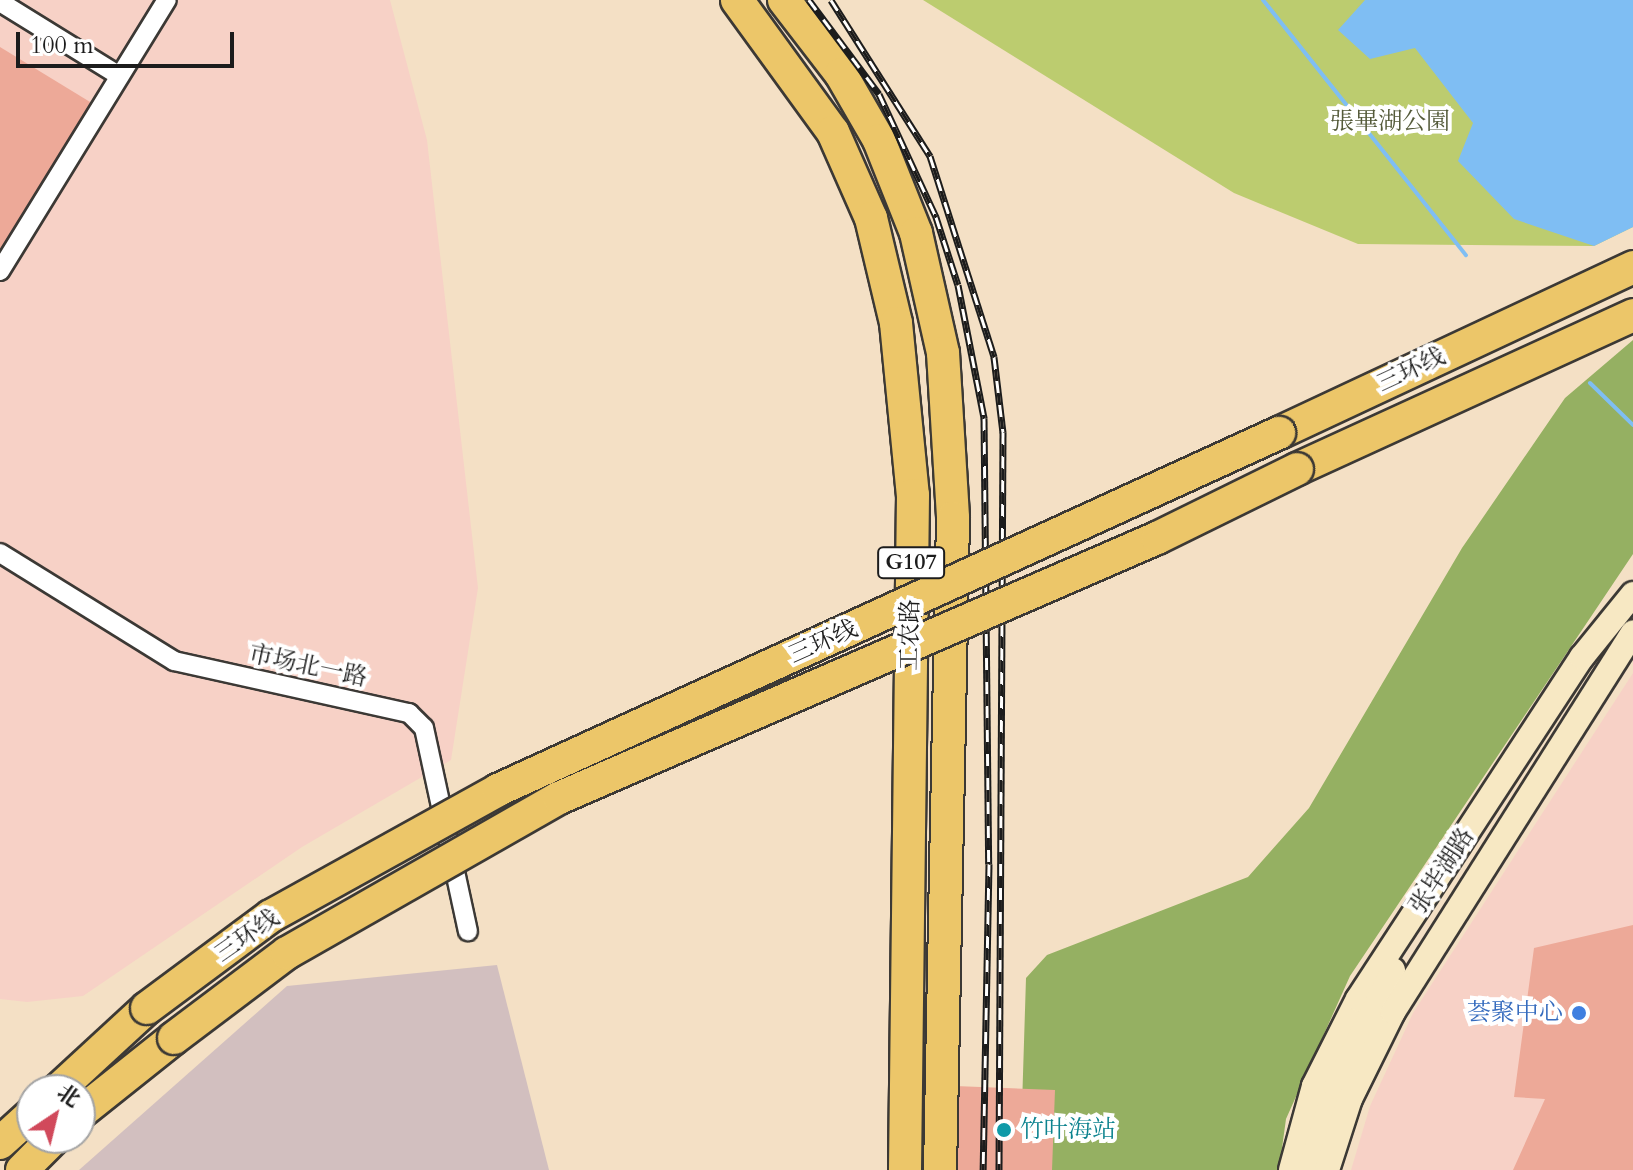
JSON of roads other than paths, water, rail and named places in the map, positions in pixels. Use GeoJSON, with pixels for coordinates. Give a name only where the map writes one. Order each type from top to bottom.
{"type":"FeatureCollection","features":[{"type":"Feature","properties":{"kind":"highway","name":"工农路"},"geometry":{"type":"LineString","coordinates":[[737,0],[833,132],[871,218],[898,338],[913,495],[905,1170]]}},
{"type":"Feature","properties":{"kind":"highway","name":"工农路"},"geometry":{"type":"LineString","coordinates":[[784,0],[841,74],[879,140],[916,233],[943,353],[953,534],[940,1170]]}},
{"type":"Feature","properties":{"kind":"highway","name":"三环线"},"geometry":{"type":"LineString","coordinates":[[75,1074],[147,1008],[271,916],[498,790],[1279,433],[1633,267]]}},
{"type":"Feature","properties":{"kind":"highway","name":"三环线"},"geometry":{"type":"LineString","coordinates":[[96,1100],[287,953],[559,798],[1157,538],[1297,469],[1633,315]]}},
{"type":"Feature","properties":{"kind":"highway"},"geometry":{"type":"LineString","coordinates":[[0,1143],[16,1128]]}},
{"type":"Feature","properties":{"kind":"highway"},"geometry":{"type":"LineString","coordinates":[[22,1170],[38,1154]]}},
{"type":"Feature","properties":{"kind":"main road","name":"张毕湖路"},"geometry":{"type":"LineString","coordinates":[[1291,1170],[1314,1086],[1358,999],[1582,657],[1633,594]]}},
{"type":"Feature","properties":{"kind":"main road","name":"张毕湖路"},"geometry":{"type":"LineString","coordinates":[[1327,1170],[1350,1099],[1393,1012],[1633,632]]}},
{"type":"Feature","properties":{"kind":"main road"},"geometry":{"type":"LineString","coordinates":[[1310,1170],[1365,1023],[1416,912]]}},
{"type":"Feature","properties":{"kind":"street"},"geometry":{"type":"LineString","coordinates":[[0,271],[167,0]]}},
{"type":"Feature","properties":{"kind":"street"},"geometry":{"type":"LineString","coordinates":[[0,2],[118,75]]}},
{"type":"Feature","properties":{"kind":"street","name":"市场北一路"},"geometry":{"type":"LineString","coordinates":[[0,553],[174,661],[409,713],[424,728],[468,931]]}},
{"type":"Feature","properties":{"kind":"water"},"geometry":{"type":"Polygon","coordinates":[[[1365,0],[1633,0],[1633,227],[1594,246],[1514,219],[1458,161],[1473,123],[1415,48],[1370,59],[1338,30],[1365,0]]]}},
{"type":"Feature","properties":{"kind":"waterway"},"geometry":{"type":"LineString","coordinates":[[1263,0],[1466,255]]}},
{"type":"Feature","properties":{"kind":"waterway"},"geometry":{"type":"LineString","coordinates":[[1590,383],[1633,425]]}},
{"type":"Feature","properties":{"kind":"railway"},"geometry":{"type":"LineString","coordinates":[[809,0],[879,94],[936,217],[958,285],[984,418],[989,864],[983,1170]]}},
{"type":"Feature","properties":{"kind":"railway"},"geometry":{"type":"LineString","coordinates":[[831,0],[930,156],[994,357],[1003,432],[999,1170]]}},
{"type":"Feature","properties":{"kind":"place","name":"荟聚中心"},"geometry":{"type":"Point","coordinates":[1579,1013]}},
{"type":"Feature","properties":{"kind":"place","name":"竹叶海站"},"geometry":{"type":"Point","coordinates":[1004,1130]}},
{"type":"Feature","properties":{"kind":"park label","name":"張畢湖公園"},"geometry":{"type":"Point","coordinates":[1390,122]}}]}
